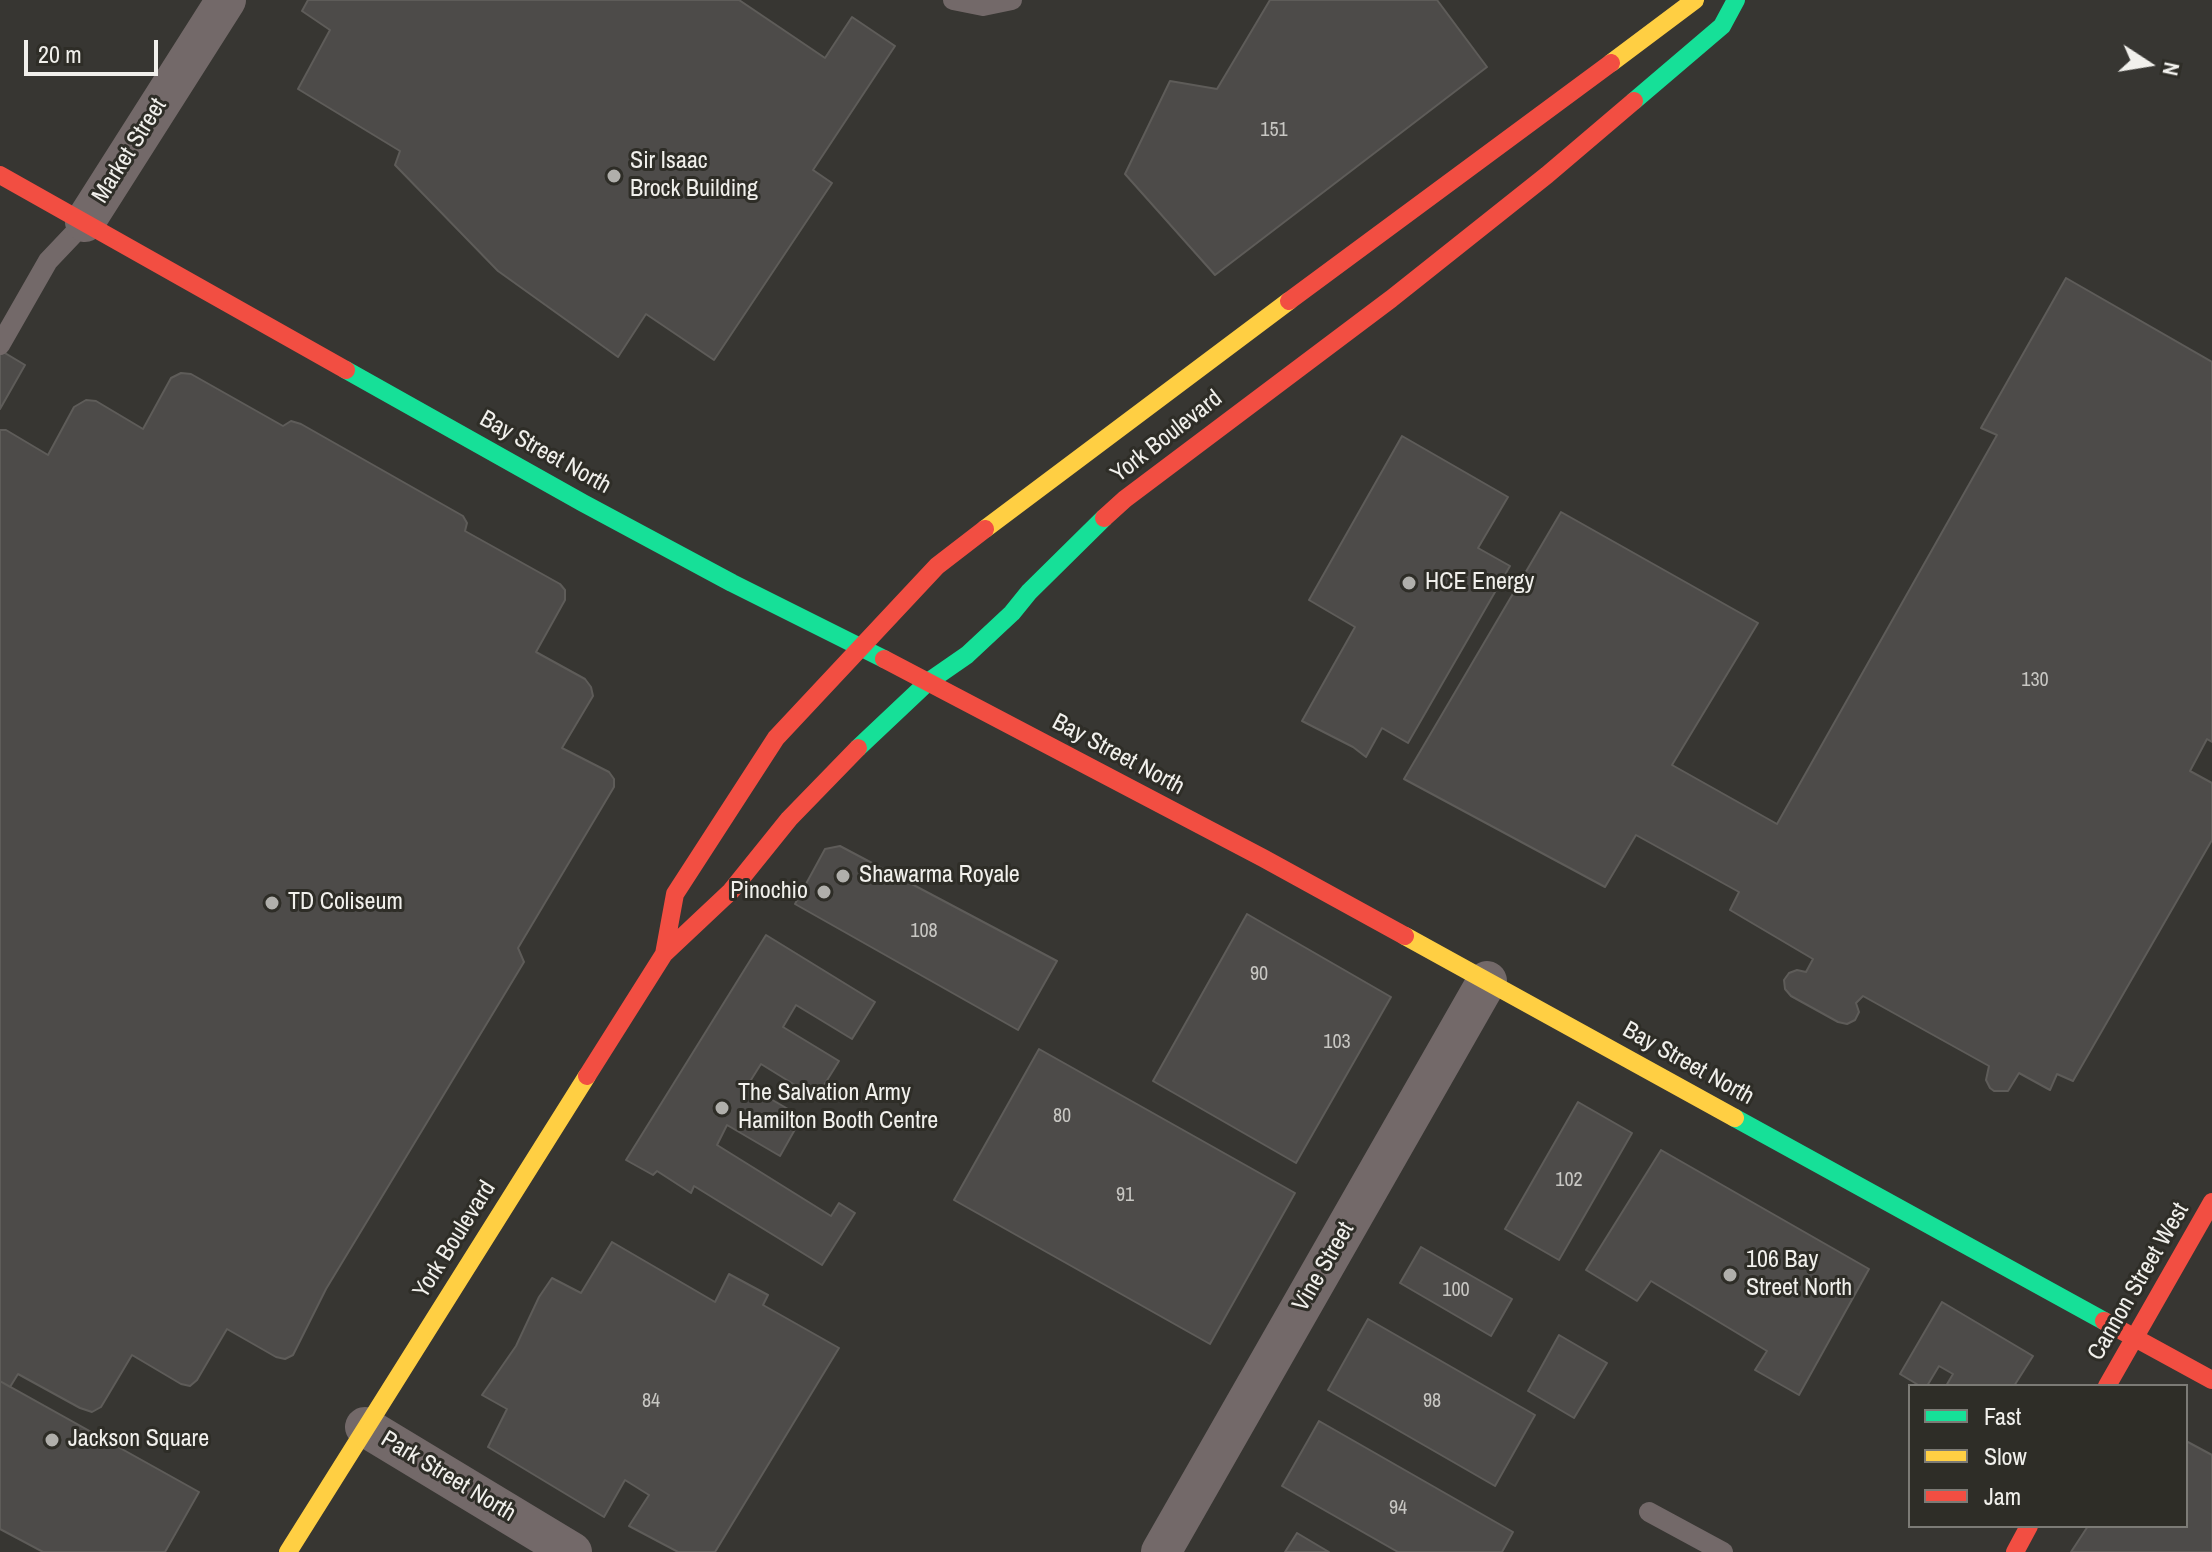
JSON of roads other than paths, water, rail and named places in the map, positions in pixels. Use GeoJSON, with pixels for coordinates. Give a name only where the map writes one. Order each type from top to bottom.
{"type":"FeatureCollection","features":[{"type":"Feature","properties":{"kind":"main road","name":"York Boulevard"},"geometry":{"type":"LineString","coordinates":[[664,954],[675,894],[776,738],[937,566],[1695,0]]}},
{"type":"Feature","properties":{"kind":"main road","name":"York Boulevard"},"geometry":{"type":"LineString","coordinates":[[288,1552],[664,954],[731,891],[789,819],[928,682],[967,655],[1012,613],[1090,530],[1125,499],[1391,299],[1547,175],[1722,26],[1736,0]]}},
{"type":"Feature","properties":{"kind":"main road","name":"Bay Street North"},"geometry":{"type":"LineString","coordinates":[[0,175],[583,503],[1263,858],[2212,1380]]}},
{"type":"Feature","properties":{"kind":"main road","name":"Cannon Street West"},"geometry":{"type":"LineString","coordinates":[[2108,1384],[2212,1202]]}},
{"type":"Feature","properties":{"kind":"main road"},"geometry":{"type":"LineString","coordinates":[[2015,1552],[2028,1528]]}},
{"type":"Feature","properties":{"kind":"street","name":"Market Street"},"geometry":{"type":"LineString","coordinates":[[85,222],[226,0]]}},
{"type":"Feature","properties":{"kind":"street","name":"Vine Street"},"geometry":{"type":"LineString","coordinates":[[1161,1552],[1487,981]]}},
{"type":"Feature","properties":{"kind":"street","name":"Park Street North"},"geometry":{"type":"LineString","coordinates":[[365,1427],[572,1552]]}},
{"type":"Feature","properties":{"kind":"lane"},"geometry":{"type":"LineString","coordinates":[[953,0],[983,6],[1012,0]]}},
{"type":"Feature","properties":{"kind":"lane"},"geometry":{"type":"LineString","coordinates":[[0,345],[48,261],[85,222]]}},
{"type":"Feature","properties":{"kind":"lane"},"geometry":{"type":"LineString","coordinates":[[1649,1512],[1723,1552]]}},
{"type":"Feature","properties":{"kind":"place","name":"Sir Isaac Brock Building"},"geometry":{"type":"Point","coordinates":[614,176]}},
{"type":"Feature","properties":{"kind":"place","name":"HCE Energy"},"geometry":{"type":"Point","coordinates":[1409,583]}},
{"type":"Feature","properties":{"kind":"place","name":"Shawarma Royale"},"geometry":{"type":"Point","coordinates":[843,876]}},
{"type":"Feature","properties":{"kind":"place","name":"Pinochio"},"geometry":{"type":"Point","coordinates":[824,892]}},
{"type":"Feature","properties":{"kind":"place","name":"TD Coliseum"},"geometry":{"type":"Point","coordinates":[272,903]}},
{"type":"Feature","properties":{"kind":"place","name":"The Salvation Army Hamilton Booth Centre"},"geometry":{"type":"Point","coordinates":[722,1108]}},
{"type":"Feature","properties":{"kind":"place","name":"106 Bay Street North"},"geometry":{"type":"Point","coordinates":[1730,1275]}},
{"type":"Feature","properties":{"kind":"place","name":"Jackson Square"},"geometry":{"type":"Point","coordinates":[52,1440]}}]}
